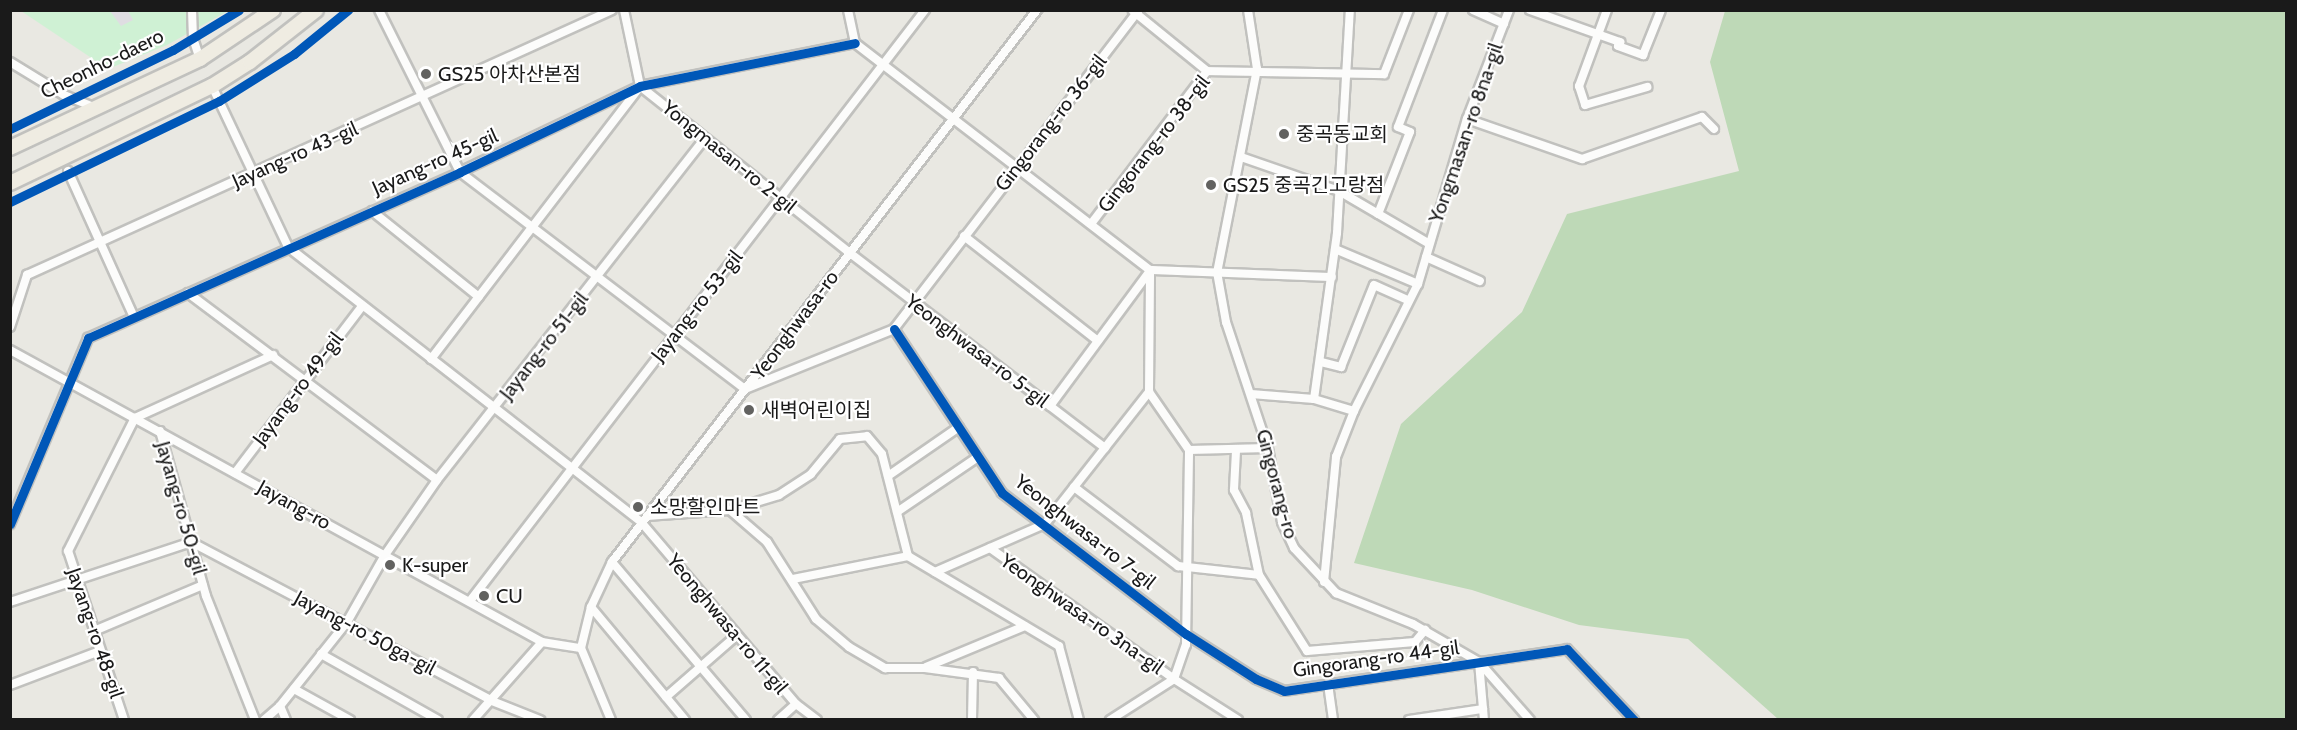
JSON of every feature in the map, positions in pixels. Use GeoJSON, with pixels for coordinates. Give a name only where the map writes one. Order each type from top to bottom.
{"type":"FeatureCollection","features":[{"type":"Feature","properties":{"kind":"main road","name":"Cheonho-daero"},"geometry":{"type":"LineString","coordinates":[[10,148],[200,59],[273,10]]}},
{"type":"Feature","properties":{"kind":"main road"},"geometry":{"type":"LineString","coordinates":[[10,183],[212,86],[250,62],[316,10]]}},
{"type":"Feature","properties":{"kind":"street"},"geometry":{"type":"LineString","coordinates":[[192,10],[193,38],[200,59]]}},
{"type":"Feature","properties":{"kind":"street"},"geometry":{"type":"LineString","coordinates":[[379,10],[460,172],[746,389],[894,329]]}},
{"type":"Feature","properties":{"kind":"street","name":"Jayang-ro 43-gil"},"geometry":{"type":"LineString","coordinates":[[10,327],[27,276],[612,10]]}},
{"type":"Feature","properties":{"kind":"street"},"geometry":{"type":"LineString","coordinates":[[431,360],[640,86],[624,10]]}},
{"type":"Feature","properties":{"kind":"street"},"geometry":{"type":"LineString","coordinates":[[848,10],[855,43],[1150,270],[1332,278]]}},
{"type":"Feature","properties":{"kind":"street","name":"Jayang-ro 53-gil"},"geometry":{"type":"LineString","coordinates":[[470,601],[925,10]]}},
{"type":"Feature","properties":{"kind":"street","name":"Yeonghwasa-ro"},"geometry":{"type":"LineString","coordinates":[[580,648],[591,607],[612,562],[1037,10]]}},
{"type":"Feature","properties":{"kind":"street","name":"Gingorang-ro"},"geometry":{"type":"LineString","coordinates":[[1248,10],[1257,69],[1217,272],[1226,322],[1268,448],[1282,522],[1294,548],[1324,583],[1336,592],[1425,630],[1479,662],[1530,720]]}},
{"type":"Feature","properties":{"kind":"street"},"geometry":{"type":"LineString","coordinates":[[1314,399],[1321,362],[1335,249],[1350,10]]}},
{"type":"Feature","properties":{"kind":"street","name":"Gingorang-ro 38-gil"},"geometry":{"type":"LineString","coordinates":[[1091,224],[1207,71],[1257,69],[1384,74],[1409,10]]}},
{"type":"Feature","properties":{"kind":"street"},"geometry":{"type":"LineString","coordinates":[[1378,214],[1410,132],[1398,127],[1443,10]]}},
{"type":"Feature","properties":{"kind":"street","name":"Yongmasan-ro 8na-gil"},"geometry":{"type":"LineString","coordinates":[[1473,10],[1504,24]]}},
{"type":"Feature","properties":{"kind":"street","name":"Yongmasan-ro 8na-gil"},"geometry":{"type":"LineString","coordinates":[[1324,583],[1336,458],[1354,411],[1418,284],[1428,243],[1467,119],[1509,10]]}},
{"type":"Feature","properties":{"kind":"street"},"geometry":{"type":"LineString","coordinates":[[1530,10],[1551,14],[1643,55],[1661,10]]}},
{"type":"Feature","properties":{"kind":"street"},"geometry":{"type":"LineString","coordinates":[[1607,10],[1579,86],[1585,105],[1647,87]]}},
{"type":"Feature","properties":{"kind":"street"},"geometry":{"type":"LineString","coordinates":[[1136,12],[1207,71]]}},
{"type":"Feature","properties":{"kind":"street","name":"Gingorang-ro 36-gil"},"geometry":{"type":"LineString","coordinates":[[894,329],[1136,12]]}},
{"type":"Feature","properties":{"kind":"street","name":"Jayang-ro 45-gil"},"geometry":{"type":"LineString","coordinates":[[10,524],[67,381],[88,338],[460,172],[640,86],[855,43]]}},
{"type":"Feature","properties":{"kind":"street"},"geometry":{"type":"LineString","coordinates":[[10,63],[64,96],[96,108]]}},
{"type":"Feature","properties":{"kind":"street"},"geometry":{"type":"LineString","coordinates":[[212,86],[288,247]]}},
{"type":"Feature","properties":{"kind":"street","name":"Yongmasan-ro 2-gil"},"geometry":{"type":"LineString","coordinates":[[640,86],[850,254]]}},
{"type":"Feature","properties":{"kind":"street"},"geometry":{"type":"LineString","coordinates":[[1467,119],[1581,159],[1702,117],[1714,129]]}},
{"type":"Feature","properties":{"kind":"street","name":"Jayang-ro 51-gil"},"geometry":{"type":"LineString","coordinates":[[264,720],[280,706],[347,622],[385,555],[437,480],[705,138]]}},
{"type":"Feature","properties":{"kind":"street"},"geometry":{"type":"LineString","coordinates":[[1241,157],[1339,191],[1428,243]]}},
{"type":"Feature","properties":{"kind":"street"},"geometry":{"type":"LineString","coordinates":[[68,171],[134,317]]}},
{"type":"Feature","properties":{"kind":"street","name":"Jayang-ro 45-gil"},"geometry":{"type":"LineString","coordinates":[[372,211],[479,297]]}},
{"type":"Feature","properties":{"kind":"street"},"geometry":{"type":"LineString","coordinates":[[964,236],[1098,341]]}},
{"type":"Feature","properties":{"kind":"street","name":"Yeonghwasa-ro 11-gil"},"geometry":{"type":"LineString","coordinates":[[288,247],[571,469],[645,520],[737,635],[796,704],[817,720]]}},
{"type":"Feature","properties":{"kind":"street"},"geometry":{"type":"LineString","coordinates":[[1335,249],[1418,284]]}},
{"type":"Feature","properties":{"kind":"street","name":"Yeonghwasa-ro 5-gil"},"geometry":{"type":"LineString","coordinates":[[850,254],[1105,448]]}},
{"type":"Feature","properties":{"kind":"street"},"geometry":{"type":"LineString","coordinates":[[1426,256],[1480,281]]}},
{"type":"Feature","properties":{"kind":"street"},"geometry":{"type":"LineString","coordinates":[[1050,406],[1150,270]]}},
{"type":"Feature","properties":{"kind":"street"},"geometry":{"type":"LineString","coordinates":[[1110,720],[1174,680],[1186,634],[1189,569],[1189,450],[1149,392],[1150,270]]}},
{"type":"Feature","properties":{"kind":"street"},"geometry":{"type":"LineString","coordinates":[[1321,362],[1341,367],[1374,285],[1408,300]]}},
{"type":"Feature","properties":{"kind":"street"},"geometry":{"type":"LineString","coordinates":[[188,292],[437,480]]}},
{"type":"Feature","properties":{"kind":"street","name":"Jayang-ro 49-gil"},"geometry":{"type":"LineString","coordinates":[[235,472],[362,306]]}},
{"type":"Feature","properties":{"kind":"street","name":"Yeonghwasa-ro 7-gil"},"geometry":{"type":"LineString","coordinates":[[894,329],[1002,493],[1186,634]]}},
{"type":"Feature","properties":{"kind":"street","name":"Jayang-ro"},"geometry":{"type":"LineString","coordinates":[[10,351],[235,472],[542,642],[580,648]]}},
{"type":"Feature","properties":{"kind":"street"},"geometry":{"type":"LineString","coordinates":[[135,418],[273,355]]}},
{"type":"Feature","properties":{"kind":"street"},"geometry":{"type":"LineString","coordinates":[[935,572],[1045,524],[1149,392]]}},
{"type":"Feature","properties":{"kind":"street"},"geometry":{"type":"LineString","coordinates":[[1251,394],[1314,399],[1354,411]]}},
{"type":"Feature","properties":{"kind":"street","name":"Jayang-ro 48-gil"},"geometry":{"type":"LineString","coordinates":[[124,720],[75,579],[68,551],[135,418]]}},
{"type":"Feature","properties":{"kind":"street"},"geometry":{"type":"LineString","coordinates":[[888,476],[959,427]]}},
{"type":"Feature","properties":{"kind":"street","name":"Jayang-ro 50-gil"},"geometry":{"type":"LineString","coordinates":[[160,431],[203,585],[255,720]]}},
{"type":"Feature","properties":{"kind":"street"},"geometry":{"type":"LineString","coordinates":[[645,520],[730,510],[779,495],[811,474],[840,439],[867,436],[882,454],[908,556]]}},
{"type":"Feature","properties":{"kind":"street"},"geometry":{"type":"LineString","coordinates":[[1189,450],[1236,451],[1268,448]]}},
{"type":"Feature","properties":{"kind":"street"},"geometry":{"type":"LineString","coordinates":[[1236,451],[1234,490],[1246,513],[1259,575],[1307,651],[1415,642],[1425,630]]}},
{"type":"Feature","properties":{"kind":"street"},"geometry":{"type":"LineString","coordinates":[[897,512],[978,457]]}},
{"type":"Feature","properties":{"kind":"street"},"geometry":{"type":"LineString","coordinates":[[1074,487],[1178,566],[1259,575]]}},
{"type":"Feature","properties":{"kind":"street"},"geometry":{"type":"LineString","coordinates":[[730,510],[767,542],[793,579],[816,619],[849,646],[885,668],[925,668],[973,672],[999,678],[1034,720]]}},
{"type":"Feature","properties":{"kind":"street"},"geometry":{"type":"LineString","coordinates":[[10,602],[191,542]]}},
{"type":"Feature","properties":{"kind":"street","name":"Jayang-ro 50ga-gil"},"geometry":{"type":"LineString","coordinates":[[191,542],[347,622],[492,701],[540,720]]}},
{"type":"Feature","properties":{"kind":"street","name":"Yeonghwasa-ro 3na-gil"},"geometry":{"type":"LineString","coordinates":[[990,548],[1174,680],[1238,720]]}},
{"type":"Feature","properties":{"kind":"street"},"geometry":{"type":"LineString","coordinates":[[793,579],[908,556],[1059,646],[1080,720]]}},
{"type":"Feature","properties":{"kind":"street"},"geometry":{"type":"LineString","coordinates":[[612,562],[746,720]]}},
{"type":"Feature","properties":{"kind":"street","name":"Jayang-ro 50-gil"},"geometry":{"type":"LineString","coordinates":[[94,631],[203,585]]}},
{"type":"Feature","properties":{"kind":"street"},"geometry":{"type":"LineString","coordinates":[[591,607],[685,720]]}},
{"type":"Feature","properties":{"kind":"street"},"geometry":{"type":"LineString","coordinates":[[925,668],[1025,626]]}},
{"type":"Feature","properties":{"kind":"street","name":"Gingorang-ro 44-gil"},"geometry":{"type":"LineString","coordinates":[[1186,634],[1256,679],[1284,691],[1567,649],[1634,720]]}},
{"type":"Feature","properties":{"kind":"street"},"geometry":{"type":"LineString","coordinates":[[666,697],[737,635]]}},
{"type":"Feature","properties":{"kind":"street"},"geometry":{"type":"LineString","coordinates":[[473,720],[542,642]]}},
{"type":"Feature","properties":{"kind":"street"},"geometry":{"type":"LineString","coordinates":[[580,648],[611,720]]}},
{"type":"Feature","properties":{"kind":"street"},"geometry":{"type":"LineString","coordinates":[[10,685],[100,651]]}},
{"type":"Feature","properties":{"kind":"street"},"geometry":{"type":"LineString","coordinates":[[321,654],[438,720]]}},
{"type":"Feature","properties":{"kind":"street"},"geometry":{"type":"LineString","coordinates":[[1479,662],[1484,720]]}},
{"type":"Feature","properties":{"kind":"street"},"geometry":{"type":"LineString","coordinates":[[972,720],[973,672]]}},
{"type":"Feature","properties":{"kind":"street"},"geometry":{"type":"LineString","coordinates":[[1328,684],[1333,720]]}},
{"type":"Feature","properties":{"kind":"street"},"geometry":{"type":"LineString","coordinates":[[294,689],[350,720]]}},
{"type":"Feature","properties":{"kind":"street"},"geometry":{"type":"LineString","coordinates":[[778,720],[796,704]]}},
{"type":"Feature","properties":{"kind":"street"},"geometry":{"type":"LineString","coordinates":[[280,706],[286,720]]}},
{"type":"Feature","properties":{"kind":"street"},"geometry":{"type":"LineString","coordinates":[[602,720],[605,706]]}},
{"type":"Feature","properties":{"kind":"street"},"geometry":{"type":"LineString","coordinates":[[1409,720],[1483,710]]}},
{"type":"Feature","properties":{"kind":"green space"},"geometry":{"type":"Polygon","coordinates":[[[21,11],[228,11],[167,45],[108,69],[21,11]]]}},
{"type":"Feature","properties":{"kind":"green space"},"geometry":{"type":"Polygon","coordinates":[[[1725,11],[2286,11],[2286,719],[1778,719],[1688,639],[1579,625],[1472,590],[1354,563],[1401,424],[1522,312],[1567,214],[1739,171],[1710,62],[1725,11]]]}},
{"type":"Feature","properties":{"kind":"shaded area"},"geometry":{"type":"Polygon","coordinates":[[[110,11],[128,11],[133,20],[121,26],[110,11]]]}},
{"type":"Feature","properties":{"kind":"cycle path"},"geometry":{"type":"LineString","coordinates":[[10,129],[173,50],[239,10]]}},
{"type":"Feature","properties":{"kind":"cycle path"},"geometry":{"type":"LineString","coordinates":[[10,202],[219,101],[294,54],[348,10]]}},
{"type":"Feature","properties":{"kind":"cycle path"},"geometry":{"type":"LineString","coordinates":[[10,524],[88,338],[460,172],[640,86],[855,43]]}},
{"type":"Feature","properties":{"kind":"cycle path"},"geometry":{"type":"LineString","coordinates":[[894,329],[1002,493],[1186,634],[1256,679],[1284,691],[1567,649],[1634,720]]}},
{"type":"Feature","properties":{"kind":"place","name":"GS25 아차산본점"},"geometry":{"type":"Point","coordinates":[426,74]}},
{"type":"Feature","properties":{"kind":"place","name":"중곡동교회"},"geometry":{"type":"Point","coordinates":[1284,134]}},
{"type":"Feature","properties":{"kind":"place","name":"GS25 중곡긴고랑점"},"geometry":{"type":"Point","coordinates":[1211,185]}},
{"type":"Feature","properties":{"kind":"place","name":"새벽어린이집"},"geometry":{"type":"Point","coordinates":[749,410]}},
{"type":"Feature","properties":{"kind":"place","name":"소망할인마트"},"geometry":{"type":"Point","coordinates":[638,507]}},
{"type":"Feature","properties":{"kind":"place","name":"K-super"},"geometry":{"type":"Point","coordinates":[390,565]}},
{"type":"Feature","properties":{"kind":"place","name":"CU"},"geometry":{"type":"Point","coordinates":[484,596]}}]}
